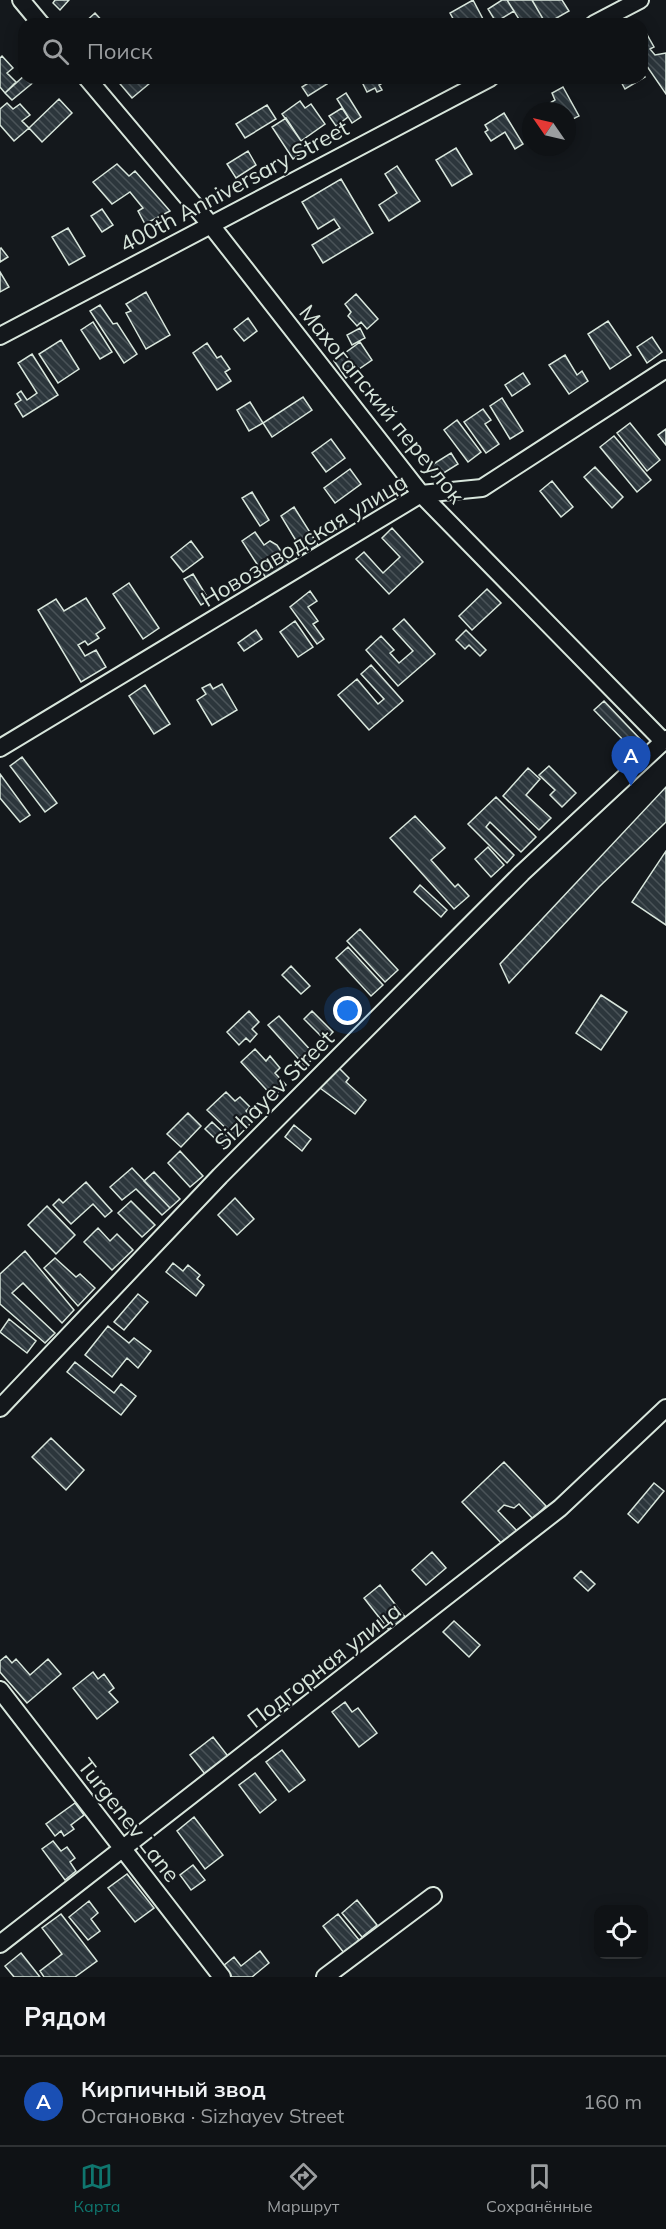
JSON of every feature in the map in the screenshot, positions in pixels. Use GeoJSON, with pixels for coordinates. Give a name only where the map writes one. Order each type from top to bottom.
{"type":"FeatureCollection","features":[{"type":"Feature","properties":{"kind":"street"},"geometry":{"type":"LineString","coordinates":[[21,0],[36,18]]}},
{"type":"Feature","properties":{"kind":"street"},"geometry":{"type":"LineString","coordinates":[[606,18],[640,0]]}},
{"type":"Feature","properties":{"kind":"street","name":"Махогапский переулок"},"geometry":{"type":"LineString","coordinates":[[92,84],[210,224],[422,494],[665,740]]}},
{"type":"Feature","properties":{"kind":"street","name":"400th Anniversary Street"},"geometry":{"type":"LineString","coordinates":[[0,336],[478,84]]}},
{"type":"Feature","properties":{"kind":"street","name":"Новозаводская улица"},"geometry":{"type":"LineString","coordinates":[[0,748],[422,494],[482,488],[666,369]]}},
{"type":"Feature","properties":{"kind":"street","name":"Sizhayev Street"},"geometry":{"type":"LineString","coordinates":[[0,1408],[228,1167],[522,873],[665,740]]}},
{"type":"Feature","properties":{"kind":"street","name":"Подгорная улица"},"geometry":{"type":"LineString","coordinates":[[0,1944],[124,1850],[560,1508],[666,1408]]}},
{"type":"Feature","properties":{"kind":"street","name":"Turgenev Lane"},"geometry":{"type":"LineString","coordinates":[[0,1690],[222,1977]]}},
{"type":"Feature","properties":{"kind":"street"},"geometry":{"type":"LineString","coordinates":[[325,1977],[433,1896]]}},
{"type":"Feature","properties":{"kind":"building"},"geometry":{"type":"Polygon","coordinates":[[[55,0],[69,0],[60,10],[53,3],[55,0]]]}},
{"type":"Feature","properties":{"kind":"building"},"geometry":{"type":"Polygon","coordinates":[[[473,0],[482,18],[453,18],[450,13],[473,0]]]}},
{"type":"Feature","properties":{"kind":"building"},"geometry":{"type":"Polygon","coordinates":[[[502,0],[507,0],[514,11],[503,18],[494,18],[488,9],[502,0]]]}},
{"type":"Feature","properties":{"kind":"building"},"geometry":{"type":"Polygon","coordinates":[[[507,0],[532,0],[542,18],[518,18],[507,0]]]}},
{"type":"Feature","properties":{"kind":"building"},"geometry":{"type":"Polygon","coordinates":[[[532,0],[562,0],[569,11],[557,18],[542,18],[532,0]]]}},
{"type":"Feature","properties":{"kind":"building"},"geometry":{"type":"Polygon","coordinates":[[[95,13],[100,18],[90,18],[95,13]]]}},
{"type":"Feature","properties":{"kind":"building"},"geometry":{"type":"Polygon","coordinates":[[[648,36],[654,47],[650,49],[655,55],[666,53],[666,94],[648,68],[648,36]]]}},
{"type":"Feature","properties":{"kind":"building"},"geometry":{"type":"Polygon","coordinates":[[[2,56],[13,68],[7,73],[16,82],[5,93],[0,87],[0,58],[2,56]]]}},
{"type":"Feature","properties":{"kind":"building"},"geometry":{"type":"Polygon","coordinates":[[[18,81],[18,84],[31,84],[12,100],[5,93],[18,81]]]}},
{"type":"Feature","properties":{"kind":"building"},"geometry":{"type":"Polygon","coordinates":[[[120,84],[149,84],[132,98],[120,84]]]}},
{"type":"Feature","properties":{"kind":"building"},"geometry":{"type":"Polygon","coordinates":[[[307,84],[327,84],[308,96],[302,87],[307,84]]]}},
{"type":"Feature","properties":{"kind":"building"},"geometry":{"type":"Polygon","coordinates":[[[363,84],[381,84],[379,85],[382,90],[377,92],[375,88],[367,92],[363,84]]]}},
{"type":"Feature","properties":{"kind":"building"},"geometry":{"type":"Polygon","coordinates":[[[622,84],[633,84],[625,89],[622,84]]]}},
{"type":"Feature","properties":{"kind":"building"},"geometry":{"type":"Polygon","coordinates":[[[563,87],[571,102],[552,102],[555,100],[552,93],[563,87]]]}},
{"type":"Feature","properties":{"kind":"building"},"geometry":{"type":"Polygon","coordinates":[[[346,93],[361,117],[352,123],[337,99],[346,93]]]}},
{"type":"Feature","properties":{"kind":"building"},"geometry":{"type":"Polygon","coordinates":[[[59,99],[72,113],[42,142],[29,128],[59,99]]]}},
{"type":"Feature","properties":{"kind":"building"},"geometry":{"type":"Polygon","coordinates":[[[300,101],[305,108],[311,104],[325,124],[301,141],[282,114],[300,101]]]}},
{"type":"Feature","properties":{"kind":"building"},"geometry":{"type":"Polygon","coordinates":[[[7,103],[13,109],[20,104],[30,115],[22,121],[29,128],[14,141],[0,125],[0,109],[7,103]]]}},
{"type":"Feature","properties":{"kind":"building"},"geometry":{"type":"Polygon","coordinates":[[[267,105],[276,119],[245,138],[236,124],[267,105]]]}},
{"type":"Feature","properties":{"kind":"building"},"geometry":{"type":"Polygon","coordinates":[[[342,108],[348,117],[336,126],[329,116],[342,108]]]}},
{"type":"Feature","properties":{"kind":"building"},"geometry":{"type":"Polygon","coordinates":[[[504,113],[522,145],[515,149],[505,132],[491,141],[485,132],[488,130],[485,125],[504,113]]]}},
{"type":"Feature","properties":{"kind":"building"},"geometry":{"type":"Polygon","coordinates":[[[286,118],[307,150],[293,159],[272,127],[286,118]]]}},
{"type":"Feature","properties":{"kind":"building"},"geometry":{"type":"Polygon","coordinates":[[[456,148],[472,174],[452,186],[436,160],[456,148]]]}},
{"type":"Feature","properties":{"kind":"building"},"geometry":{"type":"Polygon","coordinates":[[[248,151],[256,165],[236,178],[227,164],[248,151]]]}},
{"type":"Feature","properties":{"kind":"building"},"geometry":{"type":"Polygon","coordinates":[[[117,164],[129,176],[135,171],[170,211],[145,224],[138,211],[143,208],[130,192],[112,204],[93,182],[117,164]]]}},
{"type":"Feature","properties":{"kind":"building"},"geometry":{"type":"Polygon","coordinates":[[[397,166],[420,201],[389,221],[379,205],[397,193],[385,174],[397,166]]]}},
{"type":"Feature","properties":{"kind":"building"},"geometry":{"type":"Polygon","coordinates":[[[341,179],[373,233],[323,263],[312,245],[340,228],[334,219],[318,229],[302,202],[341,179]]]}},
{"type":"Feature","properties":{"kind":"building"},"geometry":{"type":"Polygon","coordinates":[[[102,209],[113,225],[102,232],[91,216],[102,209]]]}},
{"type":"Feature","properties":{"kind":"building"},"geometry":{"type":"Polygon","coordinates":[[[68,228],[85,256],[69,265],[52,237],[68,228]]]}},
{"type":"Feature","properties":{"kind":"building"},"geometry":{"type":"Polygon","coordinates":[[[0,249],[8,257],[0,262],[0,249]]]}},
{"type":"Feature","properties":{"kind":"building"},"geometry":{"type":"Polygon","coordinates":[[[0,272],[9,287],[0,292],[0,272]]]}},
{"type":"Feature","properties":{"kind":"building"},"geometry":{"type":"Polygon","coordinates":[[[146,292],[170,335],[146,349],[126,313],[131,311],[126,304],[146,292]]]}},
{"type":"Feature","properties":{"kind":"building"},"geometry":{"type":"Polygon","coordinates":[[[356,294],[378,319],[367,329],[361,322],[357,326],[348,316],[351,312],[345,304],[356,294]]]}},
{"type":"Feature","properties":{"kind":"building"},"geometry":{"type":"Polygon","coordinates":[[[100,305],[113,324],[117,323],[137,354],[124,363],[90,311],[100,305]]]}},
{"type":"Feature","properties":{"kind":"building"},"geometry":{"type":"Polygon","coordinates":[[[248,318],[257,331],[244,341],[234,329],[248,318]]]}},
{"type":"Feature","properties":{"kind":"building"},"geometry":{"type":"Polygon","coordinates":[[[608,321],[631,355],[610,369],[588,334],[608,321]]]}},
{"type":"Feature","properties":{"kind":"building"},"geometry":{"type":"Polygon","coordinates":[[[93,322],[112,352],[100,359],[81,330],[93,322]]]}},
{"type":"Feature","properties":{"kind":"building"},"geometry":{"type":"Polygon","coordinates":[[[360,328],[365,338],[352,345],[347,335],[360,328]]]}},
{"type":"Feature","properties":{"kind":"building"},"geometry":{"type":"Polygon","coordinates":[[[652,337],[662,352],[647,363],[637,347],[652,337]]]}},
{"type":"Feature","properties":{"kind":"building"},"geometry":{"type":"Polygon","coordinates":[[[61,340],[79,369],[58,383],[39,354],[61,340]]]}},
{"type":"Feature","properties":{"kind":"building"},"geometry":{"type":"Polygon","coordinates":[[[360,342],[372,360],[346,378],[334,361],[360,342]]]}},
{"type":"Feature","properties":{"kind":"building"},"geometry":{"type":"Polygon","coordinates":[[[207,343],[217,358],[221,356],[230,369],[225,372],[231,381],[217,390],[193,353],[207,343]]]}},
{"type":"Feature","properties":{"kind":"building"},"geometry":{"type":"Polygon","coordinates":[[[32,354],[58,395],[23,417],[15,404],[21,400],[17,394],[21,391],[27,400],[37,393],[18,363],[32,354]]]}},
{"type":"Feature","properties":{"kind":"building"},"geometry":{"type":"Polygon","coordinates":[[[565,355],[577,375],[582,371],[588,381],[569,394],[549,365],[565,355]]]}},
{"type":"Feature","properties":{"kind":"building"},"geometry":{"type":"Polygon","coordinates":[[[523,373],[530,384],[512,396],[505,385],[523,373]]]}},
{"type":"Feature","properties":{"kind":"building"},"geometry":{"type":"Polygon","coordinates":[[[303,397],[312,410],[272,437],[263,423],[303,397]]]}},
{"type":"Feature","properties":{"kind":"building"},"geometry":{"type":"Polygon","coordinates":[[[502,398],[523,431],[510,439],[490,406],[502,398]]]}},
{"type":"Feature","properties":{"kind":"building"},"geometry":{"type":"Polygon","coordinates":[[[250,402],[263,423],[249,431],[237,410],[250,402]]]}},
{"type":"Feature","properties":{"kind":"building"},"geometry":{"type":"Polygon","coordinates":[[[483,409],[491,420],[485,424],[499,444],[486,453],[464,422],[483,409]]]}},
{"type":"Feature","properties":{"kind":"building"},"geometry":{"type":"Polygon","coordinates":[[[457,420],[481,452],[468,462],[444,430],[457,420]]]}},
{"type":"Feature","properties":{"kind":"building"},"geometry":{"type":"Polygon","coordinates":[[[630,423],[660,460],[647,471],[617,433],[630,423]]]}},
{"type":"Feature","properties":{"kind":"building"},"geometry":{"type":"Polygon","coordinates":[[[666,429],[666,445],[658,435],[666,429]]]}},
{"type":"Feature","properties":{"kind":"building"},"geometry":{"type":"Polygon","coordinates":[[[614,436],[651,480],[637,492],[600,447],[614,436]]]}},
{"type":"Feature","properties":{"kind":"building"},"geometry":{"type":"Polygon","coordinates":[[[331,439],[345,458],[326,472],[312,453],[331,439]]]}},
{"type":"Feature","properties":{"kind":"building"},"geometry":{"type":"Polygon","coordinates":[[[451,453],[458,464],[434,479],[427,468],[451,453]]]}},
{"type":"Feature","properties":{"kind":"building"},"geometry":{"type":"Polygon","coordinates":[[[595,467],[623,497],[612,508],[584,477],[595,467]]]}},
{"type":"Feature","properties":{"kind":"building"},"geometry":{"type":"Polygon","coordinates":[[[350,469],[361,484],[335,503],[324,488],[350,469]]]}},
{"type":"Feature","properties":{"kind":"building"},"geometry":{"type":"Polygon","coordinates":[[[552,481],[573,507],[561,517],[540,491],[552,481]]]}},
{"type":"Feature","properties":{"kind":"building"},"geometry":{"type":"Polygon","coordinates":[[[252,492],[269,520],[260,526],[242,498],[252,492]]]}},
{"type":"Feature","properties":{"kind":"building"},"geometry":{"type":"Polygon","coordinates":[[[294,507],[318,545],[304,554],[281,516],[294,507]]]}},
{"type":"Feature","properties":{"kind":"building"},"geometry":{"type":"Polygon","coordinates":[[[392,528],[423,562],[389,594],[356,559],[364,552],[383,573],[400,557],[382,538],[392,528]]]}},
{"type":"Feature","properties":{"kind":"building"},"geometry":{"type":"Polygon","coordinates":[[[255,532],[264,545],[270,541],[277,545],[289,563],[266,578],[242,541],[255,532]]]}},
{"type":"Feature","properties":{"kind":"building"},"geometry":{"type":"Polygon","coordinates":[[[191,541],[203,557],[183,572],[171,557],[191,541]]]}},
{"type":"Feature","properties":{"kind":"building"},"geometry":{"type":"Polygon","coordinates":[[[193,574],[209,600],[201,605],[184,579],[193,574]]]}},
{"type":"Feature","properties":{"kind":"building"},"geometry":{"type":"Polygon","coordinates":[[[129,583],[159,628],[143,639],[113,594],[129,583]]]}},
{"type":"Feature","properties":{"kind":"building"},"geometry":{"type":"Polygon","coordinates":[[[487,589],[501,603],[472,630],[459,616],[487,589]]]}},
{"type":"Feature","properties":{"kind":"building"},"geometry":{"type":"Polygon","coordinates":[[[310,591],[317,601],[308,607],[318,621],[313,624],[324,639],[317,644],[290,607],[310,591]]]}},
{"type":"Feature","properties":{"kind":"building"},"geometry":{"type":"Polygon","coordinates":[[[86,598],[105,628],[96,634],[99,638],[88,645],[85,641],[78,645],[85,656],[96,650],[106,667],[81,682],[38,610],[56,599],[64,611],[86,598]]]}},
{"type":"Feature","properties":{"kind":"building"},"geometry":{"type":"Polygon","coordinates":[[[404,619],[435,654],[398,686],[366,650],[381,636],[394,650],[390,653],[399,663],[413,651],[393,629],[404,619]]]}},
{"type":"Feature","properties":{"kind":"building"},"geometry":{"type":"Polygon","coordinates":[[[295,621],[313,647],[298,657],[280,632],[295,621]]]}},
{"type":"Feature","properties":{"kind":"building"},"geometry":{"type":"Polygon","coordinates":[[[256,630],[262,639],[244,651],[238,643],[256,630]]]}},
{"type":"Feature","properties":{"kind":"building"},"geometry":{"type":"Polygon","coordinates":[[[466,630],[486,650],[480,656],[469,645],[465,649],[456,640],[466,630]]]}},
{"type":"Feature","properties":{"kind":"building"},"geometry":{"type":"Polygon","coordinates":[[[371,665],[403,701],[369,730],[338,695],[357,679],[378,704],[384,699],[361,674],[371,665]]]}},
{"type":"Feature","properties":{"kind":"building"},"geometry":{"type":"Polygon","coordinates":[[[210,684],[213,689],[222,684],[237,710],[212,725],[197,700],[206,694],[202,688],[210,684]]]}},
{"type":"Feature","properties":{"kind":"building"},"geometry":{"type":"Polygon","coordinates":[[[145,685],[170,724],[154,734],[129,696],[145,685]]]}},
{"type":"Feature","properties":{"kind":"building"},"geometry":{"type":"Polygon","coordinates":[[[604,701],[642,741],[633,750],[594,710],[604,701]]]}},
{"type":"Feature","properties":{"kind":"building"},"geometry":{"type":"Polygon","coordinates":[[[22,757],[57,803],[45,812],[10,766],[22,757]]]}},
{"type":"Feature","properties":{"kind":"building"},"geometry":{"type":"Polygon","coordinates":[[[549,766],[576,793],[562,807],[550,795],[555,790],[539,775],[549,766]]]}},
{"type":"Feature","properties":{"kind":"building"},"geometry":{"type":"Polygon","coordinates":[[[528,768],[540,779],[526,795],[551,818],[539,830],[503,796],[528,768]]]}},
{"type":"Feature","properties":{"kind":"building"},"geometry":{"type":"Polygon","coordinates":[[[0,774],[30,815],[20,822],[0,798],[0,774]]]}},
{"type":"Feature","properties":{"kind":"building"},"geometry":{"type":"Polygon","coordinates":[[[666,787],[666,822],[599,887],[509,983],[500,964],[666,787]]]}},
{"type":"Feature","properties":{"kind":"building"},"geometry":{"type":"Polygon","coordinates":[[[496,797],[536,837],[521,852],[490,822],[486,827],[514,855],[507,863],[468,824],[496,797]]]}},
{"type":"Feature","properties":{"kind":"building"},"geometry":{"type":"Polygon","coordinates":[[[415,816],[445,848],[431,860],[455,887],[458,884],[469,896],[454,909],[390,838],[415,816]]]}},
{"type":"Feature","properties":{"kind":"building"},"geometry":{"type":"Polygon","coordinates":[[[488,847],[504,865],[491,877],[475,859],[488,847]]]}},
{"type":"Feature","properties":{"kind":"building"},"geometry":{"type":"Polygon","coordinates":[[[666,851],[666,925],[632,902],[666,851]]]}},
{"type":"Feature","properties":{"kind":"building"},"geometry":{"type":"Polygon","coordinates":[[[420,885],[447,910],[441,917],[414,892],[420,885]]]}},
{"type":"Feature","properties":{"kind":"building"},"geometry":{"type":"Polygon","coordinates":[[[360,929],[398,970],[385,982],[347,941],[360,929]]]}},
{"type":"Feature","properties":{"kind":"building"},"geometry":{"type":"Polygon","coordinates":[[[348,947],[383,985],[371,996],[336,958],[348,947]]]}},
{"type":"Feature","properties":{"kind":"building"},"geometry":{"type":"Polygon","coordinates":[[[291,966],[310,986],[301,994],[282,975],[291,966]]]}},
{"type":"Feature","properties":{"kind":"building"},"geometry":{"type":"Polygon","coordinates":[[[601,995],[627,1012],[601,1050],[576,1033],[601,995]]]}},
{"type":"Feature","properties":{"kind":"building"},"geometry":{"type":"Polygon","coordinates":[[[249,1011],[259,1022],[252,1029],[257,1034],[250,1042],[246,1038],[239,1045],[227,1032],[249,1011]]]}},
{"type":"Feature","properties":{"kind":"building"},"geometry":{"type":"Polygon","coordinates":[[[312,1011],[333,1032],[325,1040],[304,1019],[312,1011]]]}},
{"type":"Feature","properties":{"kind":"building"},"geometry":{"type":"Polygon","coordinates":[[[279,1016],[316,1056],[305,1066],[268,1025],[279,1016]]]}},
{"type":"Feature","properties":{"kind":"building"},"geometry":{"type":"Polygon","coordinates":[[[255,1049],[266,1061],[270,1056],[280,1068],[275,1073],[286,1085],[273,1097],[241,1062],[255,1049]]]}},
{"type":"Feature","properties":{"kind":"building"},"geometry":{"type":"Polygon","coordinates":[[[339,1068],[349,1078],[346,1082],[366,1100],[355,1114],[320,1088],[339,1068]]]}},
{"type":"Feature","properties":{"kind":"building"},"geometry":{"type":"Polygon","coordinates":[[[226,1092],[235,1101],[240,1097],[250,1107],[246,1111],[255,1119],[236,1138],[207,1110],[226,1092]]]}},
{"type":"Feature","properties":{"kind":"building"},"geometry":{"type":"Polygon","coordinates":[[[188,1113],[201,1126],[181,1147],[167,1134],[188,1113]]]}},
{"type":"Feature","properties":{"kind":"building"},"geometry":{"type":"Polygon","coordinates":[[[212,1122],[232,1141],[225,1148],[205,1129],[212,1122]]]}},
{"type":"Feature","properties":{"kind":"building"},"geometry":{"type":"Polygon","coordinates":[[[294,1125],[311,1139],[302,1151],[285,1137],[294,1125]]]}},
{"type":"Feature","properties":{"kind":"building"},"geometry":{"type":"Polygon","coordinates":[[[180,1151],[203,1176],[190,1187],[168,1163],[180,1151]]]}},
{"type":"Feature","properties":{"kind":"building"},"geometry":{"type":"Polygon","coordinates":[[[132,1168],[170,1208],[162,1215],[136,1189],[122,1200],[110,1187],[132,1168]]]}},
{"type":"Feature","properties":{"kind":"building"},"geometry":{"type":"Polygon","coordinates":[[[154,1172],[180,1199],[170,1208],[144,1181],[154,1172]]]}},
{"type":"Feature","properties":{"kind":"building"},"geometry":{"type":"Polygon","coordinates":[[[86,1182],[112,1211],[105,1217],[93,1204],[71,1224],[53,1205],[59,1199],[63,1203],[86,1182]]]}},
{"type":"Feature","properties":{"kind":"building"},"geometry":{"type":"Polygon","coordinates":[[[235,1198],[254,1219],[237,1235],[218,1215],[235,1198]]]}},
{"type":"Feature","properties":{"kind":"building"},"geometry":{"type":"Polygon","coordinates":[[[131,1201],[155,1225],[142,1237],[118,1213],[131,1201]]]}},
{"type":"Feature","properties":{"kind":"building"},"geometry":{"type":"Polygon","coordinates":[[[47,1206],[75,1235],[56,1254],[28,1225],[47,1206]]]}},
{"type":"Feature","properties":{"kind":"building"},"geometry":{"type":"Polygon","coordinates":[[[98,1228],[110,1241],[117,1234],[133,1250],[112,1270],[84,1242],[98,1228]]]}},
{"type":"Feature","properties":{"kind":"building"},"geometry":{"type":"Polygon","coordinates":[[[25,1251],[74,1310],[62,1323],[23,1283],[12,1293],[55,1333],[45,1343],[0,1304],[0,1274],[25,1251]]]}},
{"type":"Feature","properties":{"kind":"building"},"geometry":{"type":"Polygon","coordinates":[[[55,1258],[76,1277],[80,1274],[95,1288],[78,1306],[44,1268],[55,1258]]]}},
{"type":"Feature","properties":{"kind":"building"},"geometry":{"type":"Polygon","coordinates":[[[173,1263],[183,1271],[188,1265],[200,1275],[197,1279],[204,1285],[196,1296],[166,1272],[173,1263]]]}},
{"type":"Feature","properties":{"kind":"building"},"geometry":{"type":"Polygon","coordinates":[[[138,1294],[148,1302],[124,1330],[114,1322],[138,1294]]]}},
{"type":"Feature","properties":{"kind":"building"},"geometry":{"type":"Polygon","coordinates":[[[9,1319],[36,1341],[27,1353],[0,1332],[9,1319]]]}},
{"type":"Feature","properties":{"kind":"building"},"geometry":{"type":"Polygon","coordinates":[[[108,1326],[129,1343],[134,1338],[151,1351],[138,1368],[127,1358],[112,1377],[85,1355],[108,1326]]]}},
{"type":"Feature","properties":{"kind":"building"},"geometry":{"type":"Polygon","coordinates":[[[75,1362],[114,1393],[121,1384],[136,1396],[121,1415],[67,1372],[75,1362]]]}},
{"type":"Feature","properties":{"kind":"building"},"geometry":{"type":"Polygon","coordinates":[[[51,1438],[84,1470],[66,1490],[32,1457],[51,1438]]]}},
{"type":"Feature","properties":{"kind":"building"},"geometry":{"type":"Polygon","coordinates":[[[504,1462],[546,1506],[533,1519],[519,1504],[514,1508],[504,1505],[498,1511],[518,1532],[504,1546],[462,1502],[504,1462]]]}},
{"type":"Feature","properties":{"kind":"building"},"geometry":{"type":"Polygon","coordinates":[[[654,1483],[664,1491],[638,1523],[628,1514],[654,1483]]]}},
{"type":"Feature","properties":{"kind":"building"},"geometry":{"type":"Polygon","coordinates":[[[432,1552],[446,1568],[426,1585],[412,1570],[432,1552]]]}},
{"type":"Feature","properties":{"kind":"building"},"geometry":{"type":"Polygon","coordinates":[[[581,1571],[595,1584],[588,1591],[574,1578],[581,1571]]]}},
{"type":"Feature","properties":{"kind":"building"},"geometry":{"type":"Polygon","coordinates":[[[380,1585],[405,1617],[389,1630],[364,1598],[380,1585]]]}},
{"type":"Feature","properties":{"kind":"building"},"geometry":{"type":"Polygon","coordinates":[[[454,1621],[480,1645],[469,1657],[443,1632],[454,1621]]]}},
{"type":"Feature","properties":{"kind":"building"},"geometry":{"type":"Polygon","coordinates":[[[6,1656],[12,1663],[16,1659],[30,1675],[48,1659],[61,1674],[27,1703],[0,1672],[0,1661],[6,1656]]]}},
{"type":"Feature","properties":{"kind":"building"},"geometry":{"type":"Polygon","coordinates":[[[93,1672],[98,1679],[104,1674],[114,1688],[109,1692],[118,1702],[97,1719],[73,1688],[93,1672]]]}},
{"type":"Feature","properties":{"kind":"building"},"geometry":{"type":"Polygon","coordinates":[[[345,1702],[352,1712],[358,1708],[377,1733],[359,1747],[332,1712],[345,1702]]]}},
{"type":"Feature","properties":{"kind":"building"},"geometry":{"type":"Polygon","coordinates":[[[213,1737],[231,1760],[208,1778],[190,1755],[213,1737]]]}},
{"type":"Feature","properties":{"kind":"building"},"geometry":{"type":"Polygon","coordinates":[[[282,1750],[305,1780],[289,1792],[266,1762],[282,1750]]]}},
{"type":"Feature","properties":{"kind":"building"},"geometry":{"type":"Polygon","coordinates":[[[255,1773],[276,1800],[260,1813],[239,1785],[255,1773]]]}},
{"type":"Feature","properties":{"kind":"building"},"geometry":{"type":"Polygon","coordinates":[[[75,1803],[84,1815],[71,1825],[74,1829],[64,1836],[61,1831],[55,1836],[46,1824],[75,1803]]]}},
{"type":"Feature","properties":{"kind":"building"},"geometry":{"type":"Polygon","coordinates":[[[194,1817],[223,1855],[205,1869],[177,1831],[194,1817]]]}},
{"type":"Feature","properties":{"kind":"building"},"geometry":{"type":"Polygon","coordinates":[[[53,1841],[61,1851],[67,1847],[75,1858],[70,1862],[76,1871],[65,1880],[42,1849],[53,1841]]]}},
{"type":"Feature","properties":{"kind":"building"},"geometry":{"type":"Polygon","coordinates":[[[193,1865],[205,1880],[191,1890],[180,1875],[193,1865]]]}},
{"type":"Feature","properties":{"kind":"building"},"geometry":{"type":"Polygon","coordinates":[[[127,1874],[154,1908],[135,1922],[108,1888],[127,1874]]]}},
{"type":"Feature","properties":{"kind":"building"},"geometry":{"type":"Polygon","coordinates":[[[357,1900],[377,1925],[362,1937],[342,1913],[357,1900]]]}},
{"type":"Feature","properties":{"kind":"building"},"geometry":{"type":"Polygon","coordinates":[[[89,1901],[98,1913],[91,1919],[100,1931],[88,1940],[69,1917],[89,1901]]]}},
{"type":"Feature","properties":{"kind":"building"},"geometry":{"type":"Polygon","coordinates":[[[61,1914],[97,1961],[75,1977],[44,1977],[40,1971],[62,1954],[42,1928],[61,1914]]]}},
{"type":"Feature","properties":{"kind":"building"},"geometry":{"type":"Polygon","coordinates":[[[338,1914],[359,1940],[344,1953],[323,1926],[338,1914]]]}},
{"type":"Feature","properties":{"kind":"building"},"geometry":{"type":"Polygon","coordinates":[[[260,1951],[269,1963],[252,1977],[232,1977],[223,1966],[234,1957],[241,1966],[260,1951]]]}},
{"type":"Feature","properties":{"kind":"building"},"geometry":{"type":"Polygon","coordinates":[[[21,1953],[40,1977],[14,1977],[5,1966],[21,1953]]]}},
{"type":"Feature","properties":{"kind":"place","name":"Кирпичный звод"},"geometry":{"type":"Point","coordinates":[631,786]}}]}
